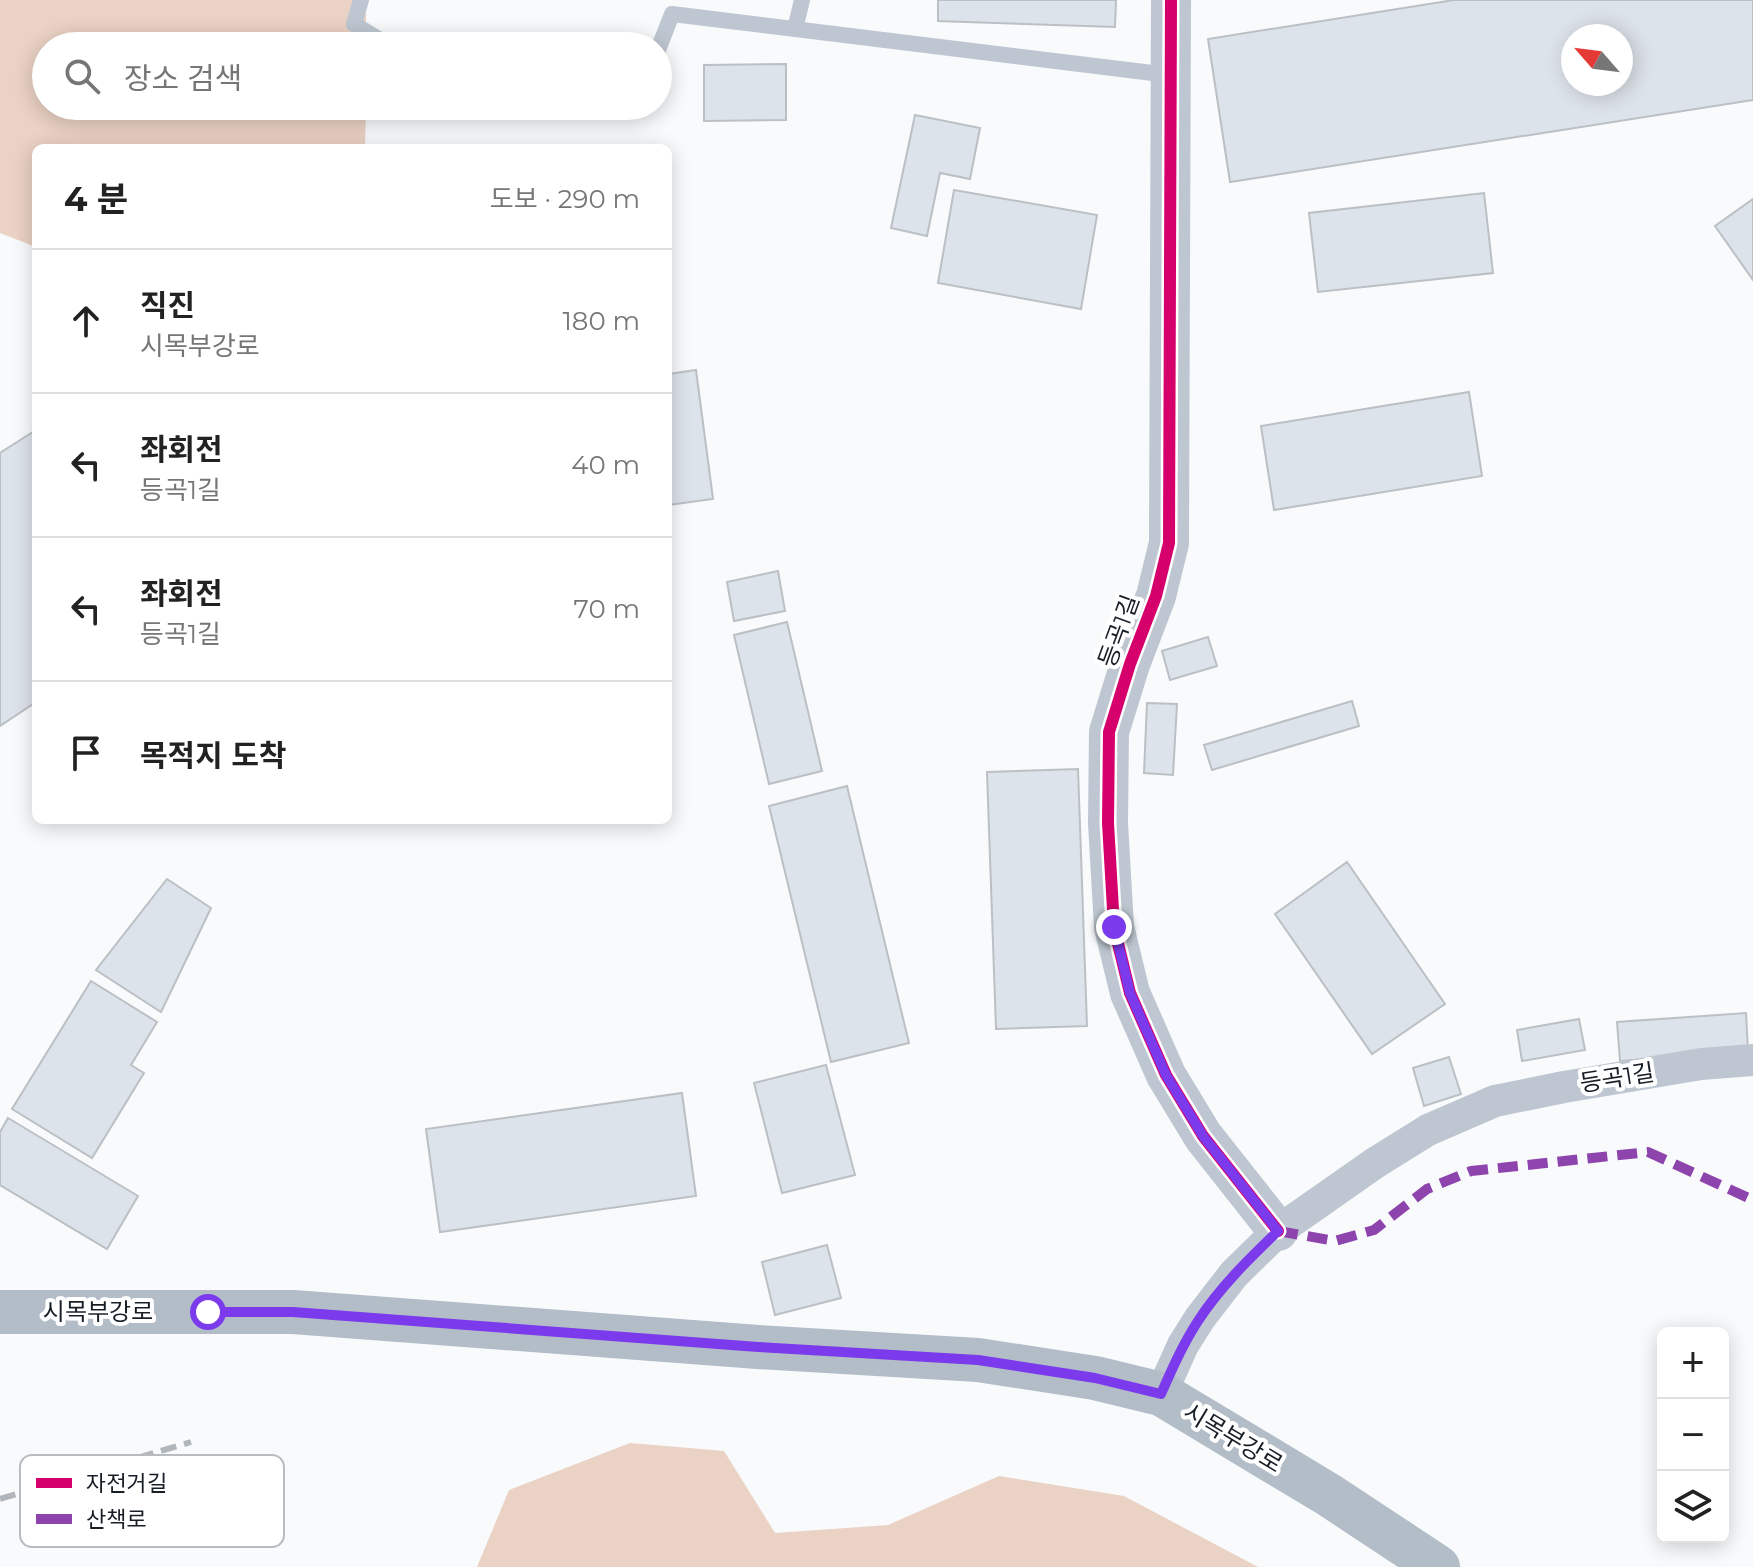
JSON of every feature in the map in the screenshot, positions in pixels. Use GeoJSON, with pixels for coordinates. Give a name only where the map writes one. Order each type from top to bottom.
{"type":"FeatureCollection","features":[{"type":"Feature","properties":{"kind":"main road","name":"시목부강로"},"geometry":{"type":"LineString","coordinates":[[0,1312],[293,1312],[758,1347],[978,1360],[1095,1378],[1161,1394],[1329,1495],[1438,1567]]}},
{"type":"Feature","properties":{"kind":"street","name":"등곡1길"},"geometry":{"type":"LineString","coordinates":[[1171,0],[1169,543],[1156,596],[1109,732],[1108,823],[1114,927],[1130,993],[1166,1075],[1203,1136],[1278,1231]]}},
{"type":"Feature","properties":{"kind":"street","name":"등곡1길"},"geometry":{"type":"LineString","coordinates":[[1161,1394],[1183,1345],[1234,1274],[1278,1231],[1428,1130],[1495,1101],[1701,1064],[1753,1060]]}},
{"type":"Feature","properties":{"kind":"lane"},"geometry":{"type":"LineString","coordinates":[[361,0],[354,24],[367,32]]}},
{"type":"Feature","properties":{"kind":"lane"},"geometry":{"type":"LineString","coordinates":[[795,29],[802,0]]}},
{"type":"Feature","properties":{"kind":"lane"},"geometry":{"type":"LineString","coordinates":[[665,32],[672,14],[1171,75]]}},
{"type":"Feature","properties":{"kind":"shaded area"},"geometry":{"type":"Polygon","coordinates":[[[0,0],[366,0],[366,32],[32,32],[32,120],[366,120],[365,144],[32,144],[32,245],[0,233],[0,0]]]}},
{"type":"Feature","properties":{"kind":"shaded area"},"geometry":{"type":"Polygon","coordinates":[[[630,1443],[724,1451],[775,1533],[888,1525],[999,1476],[1124,1496],[1258,1567],[477,1567],[509,1490],[630,1443]]]}},
{"type":"Feature","properties":{"kind":"building"},"geometry":{"type":"Polygon","coordinates":[[[938,0],[1116,0],[1115,27],[938,21],[938,0]]]}},
{"type":"Feature","properties":{"kind":"building"},"geometry":{"type":"Polygon","coordinates":[[[1454,0],[1753,0],[1753,100],[1230,182],[1208,39],[1454,0]]]}},
{"type":"Feature","properties":{"kind":"building"},"geometry":{"type":"Polygon","coordinates":[[[786,64],[786,120],[704,121],[704,65],[786,64]]]}},
{"type":"Feature","properties":{"kind":"building"},"geometry":{"type":"Polygon","coordinates":[[[915,115],[980,128],[970,179],[940,173],[927,236],[891,228],[915,115]]]}},
{"type":"Feature","properties":{"kind":"building"},"geometry":{"type":"Polygon","coordinates":[[[954,190],[1097,215],[1081,309],[938,283],[954,190]]]}},
{"type":"Feature","properties":{"kind":"building"},"geometry":{"type":"Polygon","coordinates":[[[1484,193],[1493,273],[1318,292],[1309,213],[1484,193]]]}},
{"type":"Feature","properties":{"kind":"building"},"geometry":{"type":"Polygon","coordinates":[[[1753,199],[1753,280],[1715,226],[1753,199]]]}},
{"type":"Feature","properties":{"kind":"building"},"geometry":{"type":"Polygon","coordinates":[[[696,370],[713,499],[672,504],[672,373],[696,370]]]}},
{"type":"Feature","properties":{"kind":"building"},"geometry":{"type":"Polygon","coordinates":[[[1469,392],[1482,476],[1274,510],[1261,426],[1469,392]]]}},
{"type":"Feature","properties":{"kind":"building"},"geometry":{"type":"Polygon","coordinates":[[[32,433],[32,705],[0,726],[0,453],[32,433]]]}},
{"type":"Feature","properties":{"kind":"building"},"geometry":{"type":"Polygon","coordinates":[[[778,571],[785,611],[734,621],[727,582],[778,571]]]}},
{"type":"Feature","properties":{"kind":"building"},"geometry":{"type":"Polygon","coordinates":[[[787,622],[822,771],[769,784],[734,635],[787,622]]]}},
{"type":"Feature","properties":{"kind":"building"},"geometry":{"type":"Polygon","coordinates":[[[1208,637],[1217,666],[1170,680],[1162,651],[1208,637]]]}},
{"type":"Feature","properties":{"kind":"building"},"geometry":{"type":"Polygon","coordinates":[[[1352,701],[1359,726],[1212,770],[1204,745],[1352,701]]]}},
{"type":"Feature","properties":{"kind":"building"},"geometry":{"type":"Polygon","coordinates":[[[1147,703],[1177,704],[1173,775],[1144,773],[1147,703]]]}},
{"type":"Feature","properties":{"kind":"building"},"geometry":{"type":"Polygon","coordinates":[[[1078,769],[1087,1026],[996,1029],[987,772],[1078,769]]]}},
{"type":"Feature","properties":{"kind":"building"},"geometry":{"type":"Polygon","coordinates":[[[847,786],[909,1043],[831,1062],[769,806],[847,786]]]}},
{"type":"Feature","properties":{"kind":"building"},"geometry":{"type":"Polygon","coordinates":[[[1347,862],[1445,1004],[1372,1054],[1275,914],[1347,862]]]}},
{"type":"Feature","properties":{"kind":"building"},"geometry":{"type":"Polygon","coordinates":[[[167,879],[211,908],[161,1012],[96,970],[167,879]]]}},
{"type":"Feature","properties":{"kind":"building"},"geometry":{"type":"Polygon","coordinates":[[[91,981],[157,1022],[131,1065],[144,1073],[92,1158],[12,1109],[91,981]]]}},
{"type":"Feature","properties":{"kind":"building"},"geometry":{"type":"Polygon","coordinates":[[[1746,1013],[1748,1051],[1620,1061],[1617,1022],[1746,1013]]]}},
{"type":"Feature","properties":{"kind":"building"},"geometry":{"type":"Polygon","coordinates":[[[1579,1019],[1585,1050],[1522,1061],[1517,1030],[1579,1019]]]}},
{"type":"Feature","properties":{"kind":"building"},"geometry":{"type":"Polygon","coordinates":[[[1449,1057],[1461,1094],[1424,1106],[1413,1068],[1449,1057]]]}},
{"type":"Feature","properties":{"kind":"building"},"geometry":{"type":"Polygon","coordinates":[[[826,1065],[855,1175],[782,1193],[754,1083],[826,1065]]]}},
{"type":"Feature","properties":{"kind":"building"},"geometry":{"type":"Polygon","coordinates":[[[682,1093],[696,1196],[440,1232],[426,1129],[682,1093]]]}},
{"type":"Feature","properties":{"kind":"building"},"geometry":{"type":"Polygon","coordinates":[[[8,1118],[138,1196],[107,1249],[0,1185],[0,1132],[8,1118]]]}},
{"type":"Feature","properties":{"kind":"building"},"geometry":{"type":"Polygon","coordinates":[[[827,1245],[841,1298],[775,1315],[762,1262],[827,1245]]]}},
{"type":"Feature","properties":{"kind":"railway"},"geometry":{"type":"LineString","coordinates":[[147,1455],[191,1442]]}},
{"type":"Feature","properties":{"kind":"railway"},"geometry":{"type":"LineString","coordinates":[[0,1499],[20,1493]]}},
{"type":"Feature","properties":{"kind":"marked path"},"geometry":{"type":"LineString","coordinates":[[1278,1231],[1335,1241],[1374,1230],[1427,1189],[1471,1171],[1648,1152],[1753,1200]]}},
{"type":"Feature","properties":{"kind":"cycle path"},"geometry":{"type":"LineString","coordinates":[[1171,0],[1169,543],[1156,596],[1109,732],[1108,823],[1114,927],[1130,993],[1166,1075],[1203,1136],[1278,1231]]}},
{"type":"Feature","properties":{"kind":"route"},"geometry":{"type":"LineString","coordinates":[[208,1312],[293,1312],[758,1347],[978,1360],[1095,1378],[1161,1394],[1183,1345],[1200,1318],[1234,1274],[1278,1231],[1203,1136],[1166,1075],[1130,993],[1114,927]]}}]}
